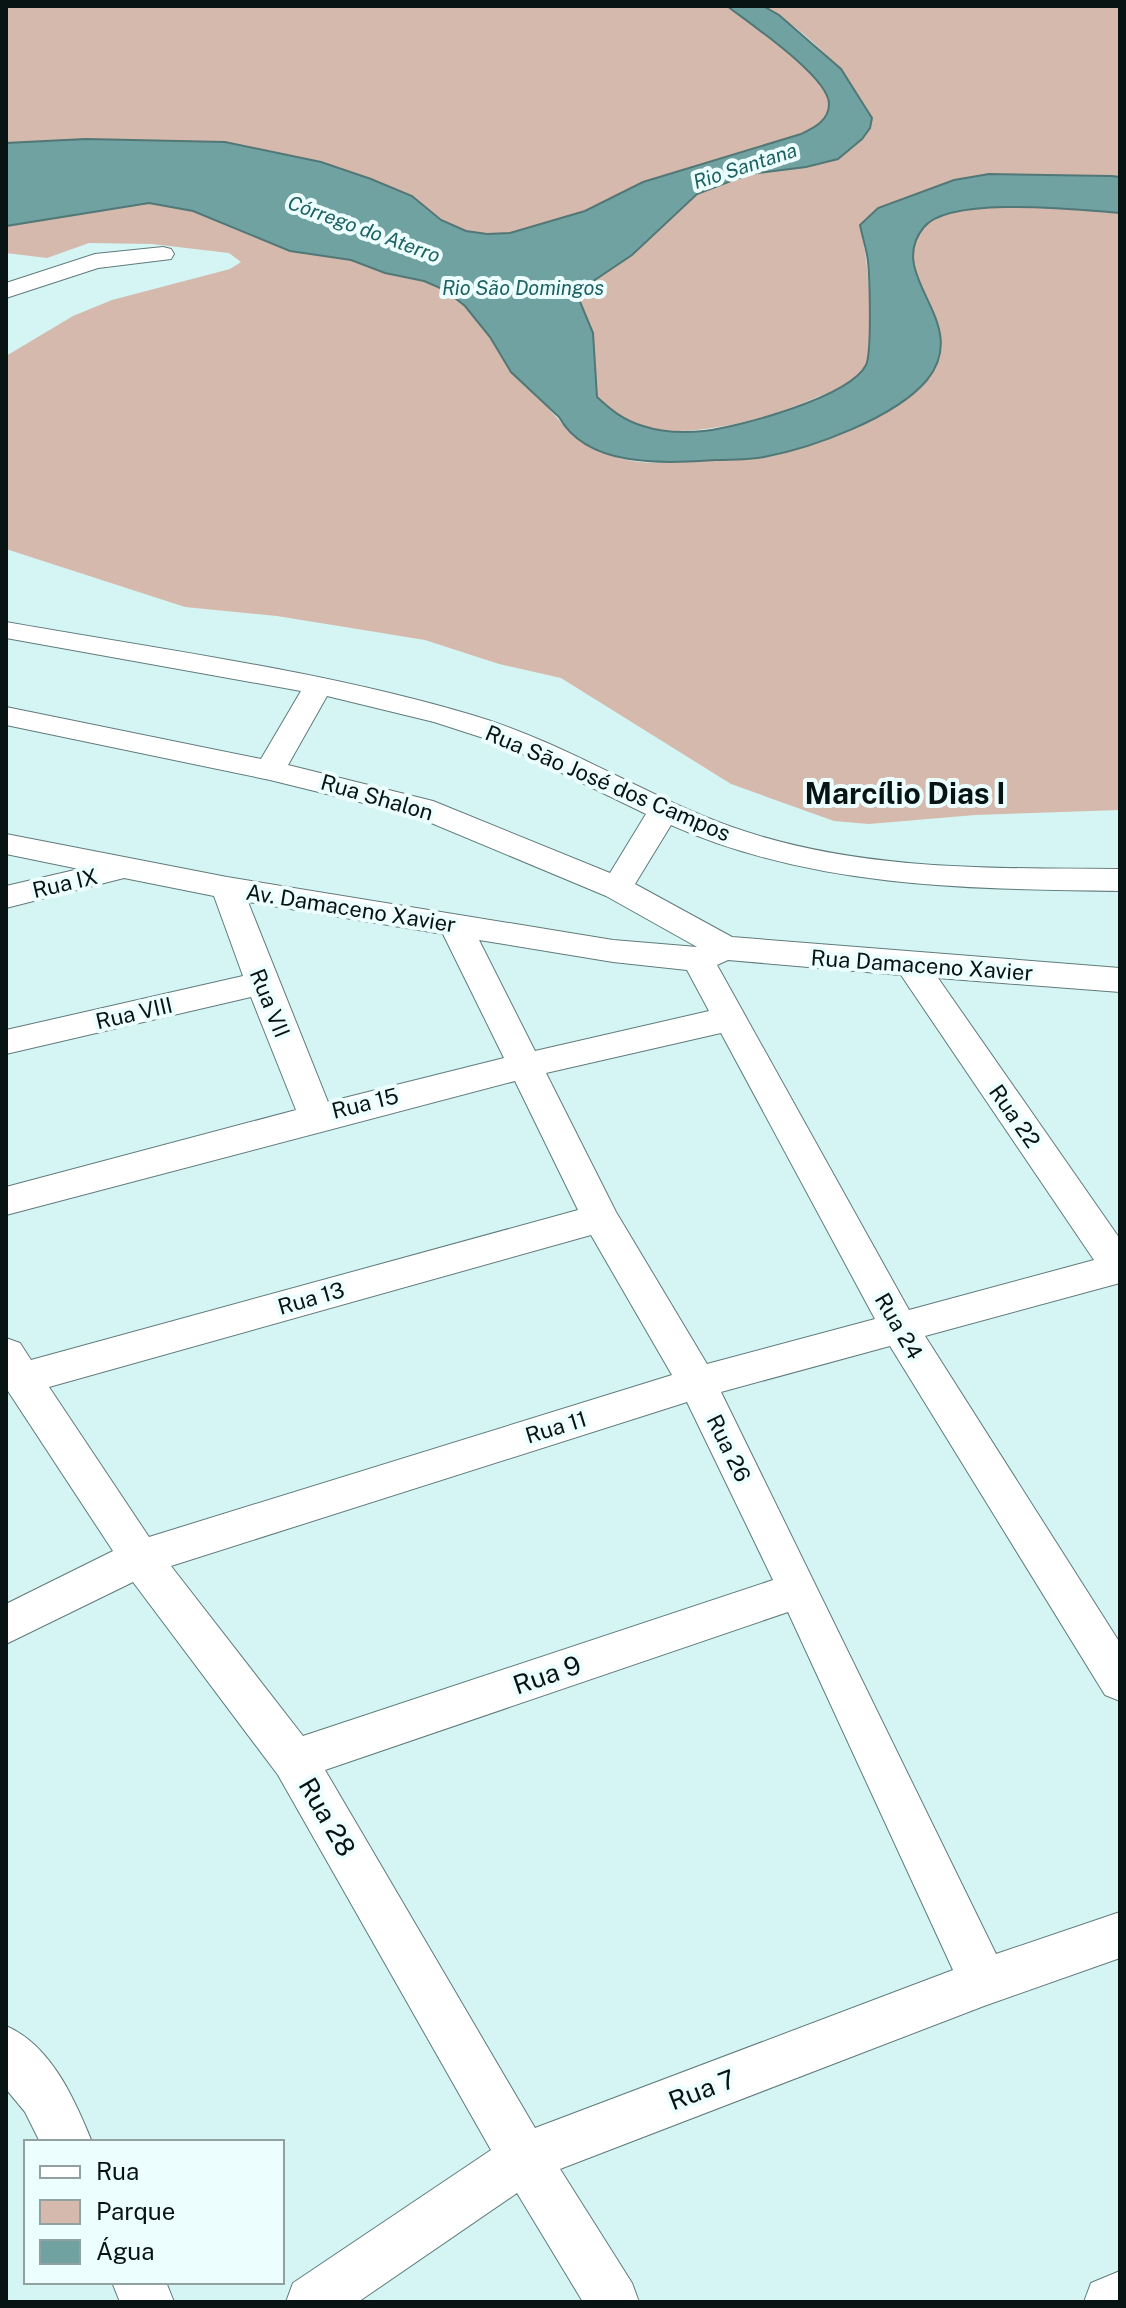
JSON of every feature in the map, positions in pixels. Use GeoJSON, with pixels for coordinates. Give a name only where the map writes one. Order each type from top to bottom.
{"type":"FeatureCollection","features":[{"type":"Feature","properties":{"kind":"street"},"geometry":{"type":"LineString","coordinates":[[6,291],[95,261],[163,254]]}},
{"type":"Feature","properties":{"kind":"street","name":"Rua São José dos Campos"},"geometry":{"type":"LineString","coordinates":[[6,630],[319,684],[444,716],[531,745],[663,812],[779,853],[840,867],[949,877],[1120,880]]}},
{"type":"Feature","properties":{"kind":"street"},"geometry":{"type":"LineString","coordinates":[[270,770],[319,684]]}},
{"type":"Feature","properties":{"kind":"street","name":"Rua Shalon"},"geometry":{"type":"LineString","coordinates":[[6,716],[270,770],[422,808],[617,888],[711,954]]}},
{"type":"Feature","properties":{"kind":"street"},"geometry":{"type":"LineString","coordinates":[[617,888],[663,812]]}},
{"type":"Feature","properties":{"kind":"street","name":"Av. Damaceno Xavier"},"geometry":{"type":"LineString","coordinates":[[6,844],[227,888],[613,951],[711,954]]}},
{"type":"Feature","properties":{"kind":"street","name":"Rua IX"},"geometry":{"type":"LineString","coordinates":[[6,897],[124,869]]}},
{"type":"Feature","properties":{"kind":"street","name":"Rua VII"},"geometry":{"type":"LineString","coordinates":[[227,888],[316,1115]]}},
{"type":"Feature","properties":{"kind":"street","name":"Rua 26"},"geometry":{"type":"LineString","coordinates":[[454,923],[600,1218],[697,1383],[799,1590],[984,1982]]}},
{"type":"Feature","properties":{"kind":"street","name":"Rua Damaceno Xavier"},"geometry":{"type":"LineString","coordinates":[[711,954],[1120,980]]}},
{"type":"Feature","properties":{"kind":"street","name":"Rua 24"},"geometry":{"type":"LineString","coordinates":[[711,954],[728,1019],[900,1329],[1120,1681]]}},
{"type":"Feature","properties":{"kind":"street","name":"Rua 22"},"geometry":{"type":"LineString","coordinates":[[911,965],[1120,1268]]}},
{"type":"Feature","properties":{"kind":"street","name":"Rua VIII"},"geometry":{"type":"LineString","coordinates":[[6,1042],[262,983]]}},
{"type":"Feature","properties":{"kind":"street","name":"Rua 15"},"geometry":{"type":"LineString","coordinates":[[6,1201],[316,1115],[525,1063],[728,1019]]}},
{"type":"Feature","properties":{"kind":"street","name":"Rua 13"},"geometry":{"type":"LineString","coordinates":[[14,1366],[600,1218]]}},
{"type":"Feature","properties":{"kind":"street","name":"Rua 11"},"geometry":{"type":"LineString","coordinates":[[6,1625],[140,1558],[697,1383],[1120,1268]]}},
{"type":"Feature","properties":{"kind":"street","name":"Rua 28"},"geometry":{"type":"LineString","coordinates":[[14,1366],[140,1558],[294,1760],[524,2158],[613,2302]]}},
{"type":"Feature","properties":{"kind":"street","name":"Rua 9"},"geometry":{"type":"LineString","coordinates":[[294,1760],[799,1590]]}},
{"type":"Feature","properties":{"kind":"street","name":"Rua 7"},"geometry":{"type":"LineString","coordinates":[[312,2302],[524,2158],[984,1982],[1120,1935]]}},
{"type":"Feature","properties":{"kind":"street"},"geometry":{"type":"LineString","coordinates":[[6,2051],[43,2094],[66,2140]]}},
{"type":"Feature","properties":{"kind":"street"},"geometry":{"type":"LineString","coordinates":[[139,2284],[148,2302]]}},
{"type":"Feature","properties":{"kind":"street"},"geometry":{"type":"LineString","coordinates":[[1110,2302],[1120,2297]]}},
{"type":"Feature","properties":{"kind":"green space"},"geometry":{"type":"Polygon","coordinates":[[[6,6],[727,6],[803,66],[826,93],[829,104],[820,123],[801,134],[643,182],[586,211],[510,233],[487,234],[466,231],[441,220],[412,196],[371,179],[321,162],[225,142],[86,139],[6,143],[6,6]]]}},
{"type":"Feature","properties":{"kind":"green space"},"geometry":{"type":"Polygon","coordinates":[[[763,6],[1120,6],[1120,177],[989,174],[954,180],[878,208],[862,235],[869,284],[870,327],[867,362],[857,377],[840,388],[792,407],[734,424],[702,430],[670,431],[641,427],[616,416],[598,398],[579,290],[632,255],[697,194],[749,174],[806,167],[838,159],[870,128],[872,118],[839,69],[811,40],[763,6]]]}},
{"type":"Feature","properties":{"kind":"green space"},"geometry":{"type":"Polygon","coordinates":[[[149,203],[193,211],[302,253],[351,260],[445,290],[465,306],[569,431],[586,444],[611,455],[653,463],[745,460],[783,453],[862,424],[910,393],[927,375],[938,356],[941,340],[938,323],[916,274],[913,258],[915,242],[925,226],[940,216],[962,210],[1018,206],[1120,213],[1120,810],[975,815],[869,824],[834,821],[731,784],[561,678],[499,664],[425,640],[277,616],[185,607],[6,549],[6,356],[73,316],[112,300],[230,269],[241,262],[229,253],[152,244],[89,243],[47,258],[6,253],[6,226],[149,203]]]}},
{"type":"Feature","properties":{"kind":"water","name":"Rio São Domingos"},"geometry":{"type":"Polygon","coordinates":[[[727,6],[763,6],[779,15],[841,69],[872,118],[870,128],[838,159],[806,167],[749,174],[697,194],[632,255],[580,290],[578,297],[593,333],[597,397],[623,418],[665,431],[697,432],[720,428],[766,417],[817,399],[856,377],[866,365],[870,329],[868,264],[860,225],[878,208],[954,180],[989,174],[1120,177],[1120,213],[987,208],[938,217],[924,227],[914,245],[914,263],[936,319],[941,339],[939,359],[927,380],[895,407],[852,429],[805,447],[752,459],[674,462],[608,454],[572,434],[559,417],[511,372],[490,337],[465,306],[445,290],[351,260],[290,251],[193,211],[149,203],[6,226],[6,143],[86,139],[225,142],[321,162],[412,196],[441,220],[466,231],[510,233],[585,211],[643,182],[801,134],[826,115],[829,104],[826,93],[816,80],[786,51],[727,6]]]}},
{"type":"Feature","properties":{"kind":"district","name":"Marcílio Dias I"},"geometry":{"type":"Point","coordinates":[905,794]}},
{"type":"Feature","properties":{"kind":"water label","name":"Rio Santana"},"geometry":{"type":"Point","coordinates":[745,166]}},
{"type":"Feature","properties":{"kind":"water label","name":"Córrego do Aterro"},"geometry":{"type":"Point","coordinates":[364,229]}}]}
